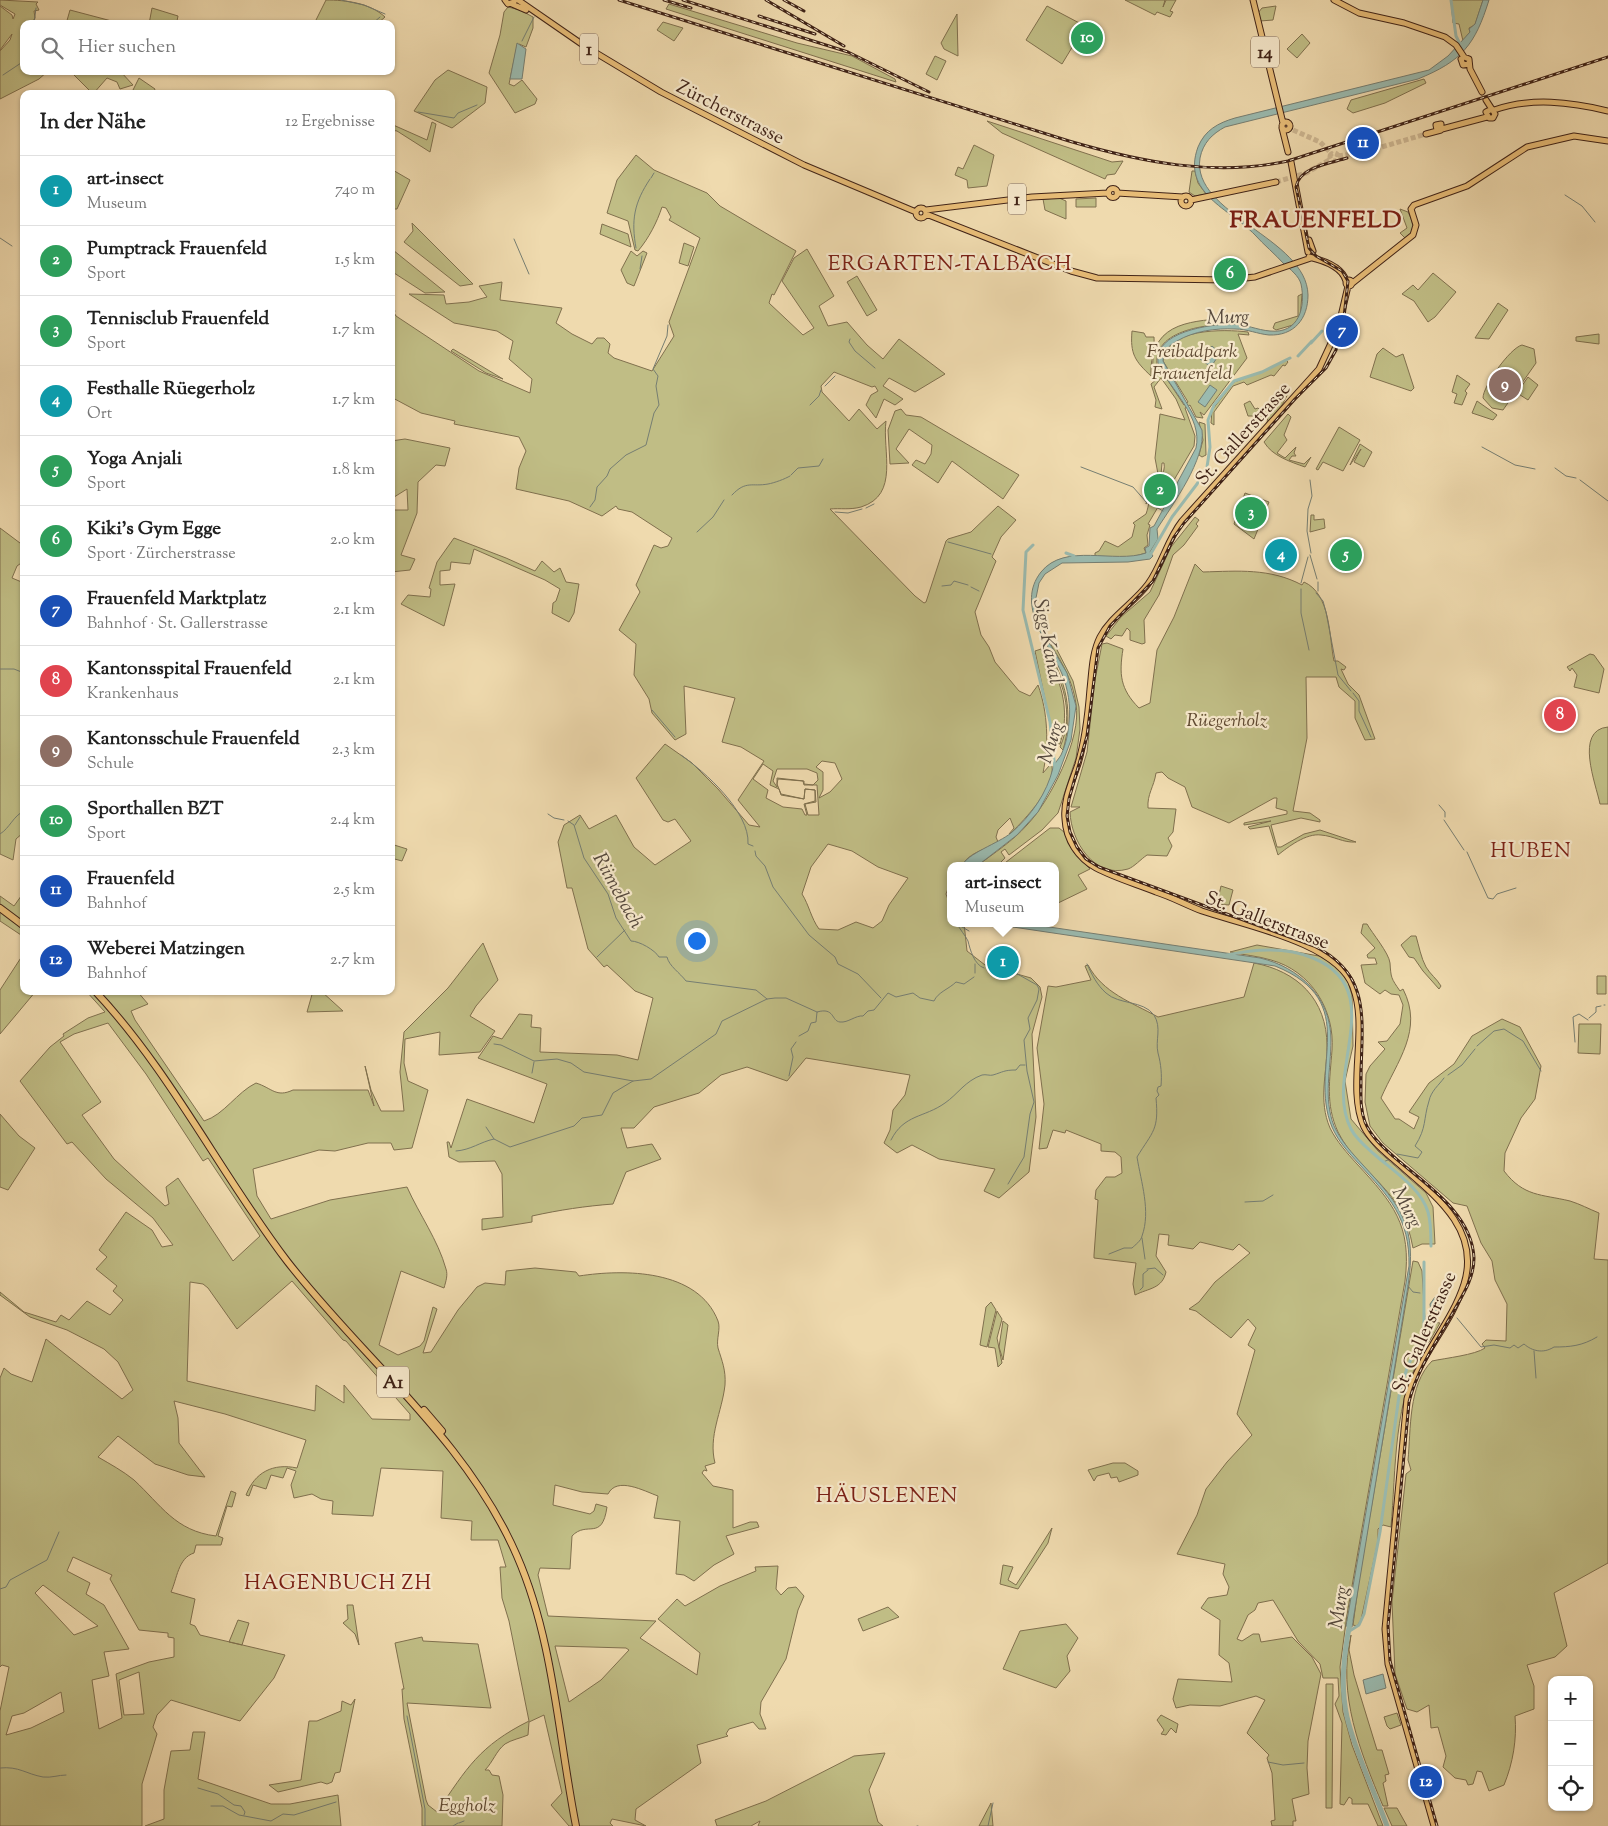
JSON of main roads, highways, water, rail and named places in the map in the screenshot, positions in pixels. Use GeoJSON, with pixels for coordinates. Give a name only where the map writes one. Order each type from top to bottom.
{"type":"FeatureCollection","features":[{"type":"Feature","properties":{"kind":"highway"},"geometry":{"type":"LineString","coordinates":[[0,903],[20,917]]}},
{"type":"Feature","properties":{"kind":"highway"},"geometry":{"type":"LineString","coordinates":[[0,908],[20,923]]}},
{"type":"Feature","properties":{"kind":"highway","name":"A1"},"geometry":{"type":"LineString","coordinates":[[98,995],[155,1065],[242,1198],[286,1259],[334,1318],[442,1437],[474,1479],[498,1517],[521,1565],[540,1623],[552,1677],[576,1826]]}},
{"type":"Feature","properties":{"kind":"highway","name":"A1"},"geometry":{"type":"LineString","coordinates":[[104,995],[168,1076],[253,1207],[289,1256],[337,1315],[444,1434],[481,1481],[501,1513],[524,1562],[544,1621],[557,1685],[580,1826]]}},
{"type":"Feature","properties":{"kind":"main road","name":"Zürcherstrasse"},"geometry":{"type":"LineString","coordinates":[[504,0],[515,1],[631,76],[804,165],[916,212],[920,218],[926,212]]}},
{"type":"Feature","properties":{"kind":"main road","name":"14"},"geometry":{"type":"LineString","coordinates":[[1253,0],[1280,117],[1288,127],[1284,136],[1288,152]]}},
{"type":"Feature","properties":{"kind":"main road"},"geometry":{"type":"LineString","coordinates":[[1334,0],[1359,13],[1404,23],[1454,44],[1462,58],[1469,59],[1466,65],[1482,92]]}},
{"type":"Feature","properties":{"kind":"main road"},"geometry":{"type":"LineString","coordinates":[[1426,133],[1509,106],[1550,102],[1576,103],[1608,111]]}},
{"type":"Feature","properties":{"kind":"main road"},"geometry":{"type":"LineString","coordinates":[[1311,255],[1334,267],[1350,283],[1413,235],[1416,226],[1411,207],[1467,186],[1527,148],[1574,136],[1608,141]]}},
{"type":"Feature","properties":{"kind":"main road"},"geometry":{"type":"LineString","coordinates":[[1291,162],[1297,180],[1311,255]]}},
{"type":"Feature","properties":{"kind":"main road"},"geometry":{"type":"LineString","coordinates":[[1194,199],[1188,196],[1181,199],[1182,204],[1187,206],[1194,199],[1276,182]]}},
{"type":"Feature","properties":{"kind":"main road","name":"1"},"geometry":{"type":"LineString","coordinates":[[926,212],[1032,197],[1108,193],[1112,189],[1117,193],[1181,199]]}},
{"type":"Feature","properties":{"kind":"main road"},"geometry":{"type":"LineString","coordinates":[[926,212],[1070,271],[1097,278],[1213,282],[1255,277],[1298,262],[1311,255]]}},
{"type":"Feature","properties":{"kind":"main road","name":"St. Gallerstrasse"},"geometry":{"type":"LineString","coordinates":[[1350,283],[1332,350],[1325,361],[1182,521],[1170,539],[1148,585],[1108,625],[1100,636],[1093,660],[1083,744],[1068,794],[1064,819],[1068,836],[1074,848],[1086,862],[1096,868],[1194,908],[1309,947],[1328,957],[1341,967],[1351,981],[1357,1002],[1359,1107],[1363,1124],[1379,1147],[1449,1210],[1463,1234],[1468,1261],[1464,1282],[1416,1374],[1406,1406],[1386,1621],[1385,1643],[1388,1664],[1434,1826]]}},
{"type":"Feature","properties":{"kind":"water"},"geometry":{"type":"Polygon","coordinates":[[[1483,0],[1489,0],[1478,29],[1465,50],[1446,65],[1433,72],[1418,79],[1225,127],[1206,143],[1200,158],[1202,178],[1213,195],[1230,211],[1271,241],[1289,257],[1303,275],[1308,295],[1305,312],[1298,324],[1286,333],[1269,335],[1239,329],[1205,331],[1184,338],[1171,345],[1165,352],[1163,361],[1202,430],[1202,442],[1194,467],[1157,529],[1158,539],[1150,552],[1153,556],[1150,559],[1128,562],[1062,563],[1045,574],[1039,583],[1035,603],[1041,629],[1067,673],[1076,706],[1071,740],[1058,775],[1038,812],[1017,835],[982,862],[965,862],[976,853],[1006,837],[1025,819],[1037,804],[1047,786],[1054,766],[1064,747],[1070,716],[1067,692],[1062,674],[1037,624],[1031,598],[1034,585],[1041,572],[1051,563],[1063,558],[1090,555],[1133,556],[1146,553],[1145,548],[1149,546],[1150,528],[1154,526],[1196,448],[1195,425],[1158,363],[1159,352],[1164,344],[1173,337],[1198,328],[1238,324],[1270,331],[1280,331],[1294,324],[1301,310],[1301,284],[1296,275],[1245,226],[1221,208],[1202,188],[1196,176],[1195,163],[1198,147],[1204,136],[1223,122],[1235,118],[1429,70],[1448,56],[1475,24],[1483,0]]]}},
{"type":"Feature","properties":{"kind":"water"},"geometry":{"type":"Polygon","coordinates":[[[517,43],[526,49],[522,79],[510,79],[517,43]]]}},
{"type":"Feature","properties":{"kind":"water"},"geometry":{"type":"Polygon","coordinates":[[[1212,346],[1220,353],[1211,367],[1200,359],[1212,346]]]}},
{"type":"Feature","properties":{"kind":"water"},"geometry":{"type":"Polygon","coordinates":[[[1210,385],[1217,390],[1205,407],[1198,402],[1210,385]]]}},
{"type":"Feature","properties":{"kind":"water"},"geometry":{"type":"Polygon","coordinates":[[[1013,927],[1049,927],[1260,958],[1274,962],[1300,977],[1310,986],[1319,998],[1325,1010],[1330,1024],[1328,1094],[1334,1126],[1347,1147],[1388,1193],[1397,1206],[1404,1219],[1410,1248],[1408,1286],[1352,1627],[1346,1626],[1409,1266],[1408,1249],[1406,1234],[1396,1209],[1380,1187],[1344,1146],[1332,1127],[1326,1104],[1325,1081],[1328,1037],[1326,1017],[1318,998],[1302,981],[1275,966],[1013,927]]]}},
{"type":"Feature","properties":{"kind":"water"},"geometry":{"type":"Polygon","coordinates":[[[1435,1297],[1443,1300],[1437,1313],[1440,1315],[1432,1321],[1430,1304],[1435,1297]]]}},
{"type":"Feature","properties":{"kind":"water"},"geometry":{"type":"Polygon","coordinates":[[[1383,1674],[1386,1688],[1366,1694],[1363,1680],[1383,1674]]]}},
{"type":"Feature","properties":{"kind":"waterway"},"geometry":{"type":"LineString","coordinates":[[341,0],[364,5],[385,14]]}},
{"type":"Feature","properties":{"kind":"waterway"},"geometry":{"type":"LineString","coordinates":[[1451,0],[1456,36],[1461,46]]}},
{"type":"Feature","properties":{"kind":"waterway"},"geometry":{"type":"LineString","coordinates":[[34,20],[36,8]]}},
{"type":"Feature","properties":{"kind":"waterway"},"geometry":{"type":"LineString","coordinates":[[377,20],[380,17]]}},
{"type":"Feature","properties":{"kind":"waterway"},"geometry":{"type":"LineString","coordinates":[[522,41],[534,17]]}},
{"type":"Feature","properties":{"kind":"waterway"},"geometry":{"type":"LineString","coordinates":[[3,75],[20,64]]}},
{"type":"Feature","properties":{"kind":"waterway"},"geometry":{"type":"LineString","coordinates":[[418,112],[454,118],[458,113],[477,105]]}},
{"type":"Feature","properties":{"kind":"waterway"},"geometry":{"type":"LineString","coordinates":[[651,178],[654,173]]}},
{"type":"Feature","properties":{"kind":"waterway"},"geometry":{"type":"LineString","coordinates":[[636,248],[635,212],[640,196],[650,179]]}},
{"type":"Feature","properties":{"kind":"waterway"},"geometry":{"type":"LineString","coordinates":[[1565,195],[1582,206],[1595,222]]}},
{"type":"Feature","properties":{"kind":"waterway"},"geometry":{"type":"LineString","coordinates":[[0,238],[12,246]]}},
{"type":"Feature","properties":{"kind":"waterway"},"geometry":{"type":"LineString","coordinates":[[514,239],[529,274]]}},
{"type":"Feature","properties":{"kind":"waterway"},"geometry":{"type":"LineString","coordinates":[[640,269],[642,256]]}},
{"type":"Feature","properties":{"kind":"waterway"},"geometry":{"type":"LineString","coordinates":[[590,507],[595,500],[597,487],[607,476],[610,469],[626,455],[646,445],[654,413],[659,405],[656,386],[658,376],[653,369],[667,336],[668,325]]}},
{"type":"Feature","properties":{"kind":"waterway"},"geometry":{"type":"LineString","coordinates":[[1311,343],[1322,331]]}},
{"type":"Feature","properties":{"kind":"waterway"},"geometry":{"type":"LineString","coordinates":[[850,339],[849,342],[855,351],[875,368]]}},
{"type":"Feature","properties":{"kind":"waterway"},"geometry":{"type":"LineString","coordinates":[[1298,356],[1312,341]]}},
{"type":"Feature","properties":{"kind":"waterway"},"geometry":{"type":"LineString","coordinates":[[1149,557],[1172,517],[1197,484],[1207,467],[1210,447],[1208,420],[1214,405],[1234,381],[1262,372],[1290,358]]}},
{"type":"Feature","properties":{"kind":"waterway"},"geometry":{"type":"LineString","coordinates":[[825,386],[835,376]]}},
{"type":"Feature","properties":{"kind":"waterway"},"geometry":{"type":"LineString","coordinates":[[810,405],[819,396],[821,390]]}},
{"type":"Feature","properties":{"kind":"waterway"},"geometry":{"type":"LineString","coordinates":[[1482,447],[1515,465],[1535,469]]}},
{"type":"Feature","properties":{"kind":"waterway"},"geometry":{"type":"LineString","coordinates":[[791,475],[798,468],[819,466],[823,459]]}},
{"type":"Feature","properties":{"kind":"waterway"},"geometry":{"type":"LineString","coordinates":[[1081,467],[1133,487],[1147,503]]}},
{"type":"Feature","properties":{"kind":"waterway"},"geometry":{"type":"LineString","coordinates":[[1555,468],[1566,476],[1576,478]]}},
{"type":"Feature","properties":{"kind":"waterway"},"geometry":{"type":"LineString","coordinates":[[732,495],[741,487],[762,485],[790,476]]}},
{"type":"Feature","properties":{"kind":"waterway"},"geometry":{"type":"LineString","coordinates":[[1310,480],[1312,496],[1308,509],[1307,531],[1311,553]]}},
{"type":"Feature","properties":{"kind":"waterway"},"geometry":{"type":"LineString","coordinates":[[1580,480],[1608,501]]}},
{"type":"Feature","properties":{"kind":"waterway"},"geometry":{"type":"LineString","coordinates":[[697,532],[713,517],[724,500]]}},
{"type":"Feature","properties":{"kind":"waterway"},"geometry":{"type":"LineString","coordinates":[[866,508],[874,504]]}},
{"type":"Feature","properties":{"kind":"waterway"},"geometry":{"type":"LineString","coordinates":[[1151,504],[1163,511]]}},
{"type":"Feature","properties":{"kind":"waterway"},"geometry":{"type":"LineString","coordinates":[[835,512],[848,513],[862,509]]}},
{"type":"Feature","properties":{"kind":"waterway"},"geometry":{"type":"LineString","coordinates":[[948,542],[991,554]]}},
{"type":"Feature","properties":{"kind":"waterway","name":"Sigg-Kanal"},"geometry":{"type":"LineString","coordinates":[[1033,545],[1026,552],[1023,610],[1050,722],[1055,769]]}},
{"type":"Feature","properties":{"kind":"waterway","name":"Sigg-Kanal"},"geometry":{"type":"LineString","coordinates":[[1066,553],[1074,556],[1074,559]]}},
{"type":"Feature","properties":{"kind":"waterway"},"geometry":{"type":"LineString","coordinates":[[1310,555],[1317,579]]}},
{"type":"Feature","properties":{"kind":"waterway"},"geometry":{"type":"LineString","coordinates":[[1301,583],[1308,557]]}},
{"type":"Feature","properties":{"kind":"waterway"},"geometry":{"type":"LineString","coordinates":[[942,586],[951,585],[954,581],[968,585]]}},
{"type":"Feature","properties":{"kind":"waterway"},"geometry":{"type":"LineString","coordinates":[[1318,582],[1318,591]]}},
{"type":"Feature","properties":{"kind":"waterway"},"geometry":{"type":"LineString","coordinates":[[971,587],[979,591]]}},
{"type":"Feature","properties":{"kind":"waterway"},"geometry":{"type":"LineString","coordinates":[[1301,589],[1301,613],[1309,650]]}},
{"type":"Feature","properties":{"kind":"waterway"},"geometry":{"type":"LineString","coordinates":[[1316,593],[1323,601],[1326,612],[1338,675],[1351,691]]}},
{"type":"Feature","properties":{"kind":"waterway"},"geometry":{"type":"LineString","coordinates":[[0,669],[14,669],[20,671]]}},
{"type":"Feature","properties":{"kind":"waterway"},"geometry":{"type":"LineString","coordinates":[[1353,693],[1359,701],[1359,711],[1371,737]]}},
{"type":"Feature","properties":{"kind":"waterway"},"geometry":{"type":"LineString","coordinates":[[652,710],[675,737]]}},
{"type":"Feature","properties":{"kind":"waterway"},"geometry":{"type":"LineString","coordinates":[[681,755],[713,782],[734,806],[747,832],[748,844],[753,846]]}},
{"type":"Feature","properties":{"kind":"waterway"},"geometry":{"type":"LineString","coordinates":[[1439,805],[1445,812],[1445,817]]}},
{"type":"Feature","properties":{"kind":"waterway"},"geometry":{"type":"LineString","coordinates":[[0,834],[20,814]]}},
{"type":"Feature","properties":{"kind":"waterway","name":"Riimebach"},"geometry":{"type":"LineString","coordinates":[[548,814],[554,818],[564,820]]}},
{"type":"Feature","properties":{"kind":"waterway"},"geometry":{"type":"LineString","coordinates":[[575,825],[580,817]]}},
{"type":"Feature","properties":{"kind":"waterway"},"geometry":{"type":"LineString","coordinates":[[1444,820],[1464,850]]}},
{"type":"Feature","properties":{"kind":"waterway","name":"Riimebach"},"geometry":{"type":"LineString","coordinates":[[568,821],[574,825],[584,858],[608,894],[616,918],[631,941],[646,946],[659,957],[667,957],[672,966],[686,981],[756,990],[767,999]]}},
{"type":"Feature","properties":{"kind":"waterway"},"geometry":{"type":"LineString","coordinates":[[755,851],[756,856],[765,866],[773,887],[809,935],[835,957],[838,964],[858,974],[881,998]]}},
{"type":"Feature","properties":{"kind":"waterway"},"geometry":{"type":"LineString","coordinates":[[1467,852],[1488,898],[1493,899],[1497,894],[1516,888]]}},
{"type":"Feature","properties":{"kind":"waterway"},"geometry":{"type":"LineString","coordinates":[[959,927],[968,941],[975,960],[984,968]]}},
{"type":"Feature","properties":{"kind":"waterway"},"geometry":{"type":"LineString","coordinates":[[962,927],[969,931]]}},
{"type":"Feature","properties":{"kind":"waterway"},"geometry":{"type":"LineString","coordinates":[[597,957],[625,930]]}},
{"type":"Feature","properties":{"kind":"waterway"},"geometry":{"type":"LineString","coordinates":[[1227,955],[1259,950],[1292,952],[1313,958],[1336,972],[1348,990],[1352,1012],[1344,1084],[1344,1107],[1351,1129],[1361,1143],[1413,1187],[1419,1195],[1429,1216],[1431,1246]]}},
{"type":"Feature","properties":{"kind":"waterway"},"geometry":{"type":"LineString","coordinates":[[975,964],[975,973]]}},
{"type":"Feature","properties":{"kind":"waterway"},"geometry":{"type":"LineString","coordinates":[[1087,964],[1095,980],[1106,993],[1111,997],[1149,1010],[1154,1015],[1158,1025],[1157,1048],[1161,1065],[1161,1086],[1158,1087],[1159,1095],[1156,1098],[1156,1124],[1137,1157],[1144,1196],[1145,1226],[1140,1240],[1132,1248],[1124,1248],[1109,1254]]}},
{"type":"Feature","properties":{"kind":"waterway"},"geometry":{"type":"LineString","coordinates":[[987,968],[1009,970]]}},
{"type":"Feature","properties":{"kind":"waterway"},"geometry":{"type":"LineString","coordinates":[[1008,1184],[1024,1157],[1030,1114],[1034,1102],[1027,1071],[1024,1040],[1030,1029],[1028,1018],[1037,1000],[1039,989],[1037,985],[1012,971]]}},
{"type":"Feature","properties":{"kind":"waterway"},"geometry":{"type":"LineString","coordinates":[[799,1036],[808,1031],[811,1023],[816,1022],[817,1012],[827,1011],[837,1021],[846,1021],[863,1016],[868,1011],[874,1010],[888,993],[896,997],[913,993],[920,998],[934,1001],[938,995],[956,982],[964,984],[974,977]]}},
{"type":"Feature","properties":{"kind":"waterway"},"geometry":{"type":"LineString","coordinates":[[456,1151],[494,1139],[510,1147],[574,1126],[582,1118],[602,1115],[613,1093],[633,1081],[651,1079],[716,1034],[722,1021],[767,999],[786,998],[817,1012]]}},
{"type":"Feature","properties":{"kind":"waterway"},"geometry":{"type":"LineString","coordinates":[[1589,1018],[1596,1012],[1596,1007],[1601,1006]]}},
{"type":"Feature","properties":{"kind":"waterway"},"geometry":{"type":"LineString","coordinates":[[1575,1042],[1573,1017],[1579,1014],[1588,1020]]}},
{"type":"Feature","properties":{"kind":"waterway"},"geometry":{"type":"LineString","coordinates":[[1477,1046],[1494,1031],[1504,1029],[1523,1041],[1541,1071]]}},
{"type":"Feature","properties":{"kind":"waterway"},"geometry":{"type":"LineString","coordinates":[[789,1076],[793,1057],[791,1049],[796,1042]]}},
{"type":"Feature","properties":{"kind":"waterway"},"geometry":{"type":"LineString","coordinates":[[494,1044],[501,1045],[534,1061],[557,1059],[571,1063],[584,1072],[633,1081]]}},
{"type":"Feature","properties":{"kind":"waterway"},"geometry":{"type":"LineString","coordinates":[[1448,1075],[1462,1065],[1475,1049]]}},
{"type":"Feature","properties":{"kind":"waterway"},"geometry":{"type":"LineString","coordinates":[[532,1073],[534,1062]]}},
{"type":"Feature","properties":{"kind":"waterway"},"geometry":{"type":"LineString","coordinates":[[891,1140],[902,1125],[945,1103],[966,1084],[976,1078],[982,1075],[1016,1070],[1020,1065],[1025,1065]]}},
{"type":"Feature","properties":{"kind":"waterway"},"geometry":{"type":"LineString","coordinates":[[1397,1154],[1418,1158],[1422,1152],[1415,1146],[1423,1128],[1430,1097],[1444,1078]]}},
{"type":"Feature","properties":{"kind":"waterway"},"geometry":{"type":"LineString","coordinates":[[486,1127],[494,1139]]}},
{"type":"Feature","properties":{"kind":"waterway"},"geometry":{"type":"LineString","coordinates":[[1383,1162],[1388,1160]]}},
{"type":"Feature","properties":{"kind":"waterway"},"geometry":{"type":"LineString","coordinates":[[1245,1202],[1263,1201],[1273,1195]]}},
{"type":"Feature","properties":{"kind":"waterway"},"geometry":{"type":"LineString","coordinates":[[1142,1238],[1145,1259]]}},
{"type":"Feature","properties":{"kind":"waterway"},"geometry":{"type":"LineString","coordinates":[[1348,1632],[1359,1625],[1364,1614],[1380,1532],[1399,1396],[1407,1368],[1424,1331],[1424,1262]]}},
{"type":"Feature","properties":{"kind":"waterway"},"geometry":{"type":"LineString","coordinates":[[1147,1269],[1155,1268],[1163,1275]]}},
{"type":"Feature","properties":{"kind":"waterway"},"geometry":{"type":"LineString","coordinates":[[1140,1290],[1143,1287],[1143,1274],[1148,1270]]}},
{"type":"Feature","properties":{"kind":"waterway"},"geometry":{"type":"LineString","coordinates":[[1408,1286],[1413,1292],[1420,1293]]}},
{"type":"Feature","properties":{"kind":"waterway"},"geometry":{"type":"LineString","coordinates":[[1457,1318],[1481,1347],[1494,1345],[1510,1348],[1514,1345],[1518,1348],[1524,1344],[1534,1350],[1542,1351],[1554,1347],[1581,1344],[1597,1337]]}},
{"type":"Feature","properties":{"kind":"waterway"},"geometry":{"type":"LineString","coordinates":[[1534,1351],[1536,1378]]}},
{"type":"Feature","properties":{"kind":"waterway"},"geometry":{"type":"LineString","coordinates":[[0,1589],[6,1587],[10,1580],[47,1560],[59,1532]]}},
{"type":"Feature","properties":{"kind":"waterway","name":"Murg"},"geometry":{"type":"LineString","coordinates":[[1350,1622],[1344,1670],[1347,1717],[1360,1759],[1387,1826]]}},
{"type":"Feature","properties":{"kind":"waterway"},"geometry":{"type":"LineString","coordinates":[[407,1716],[425,1809],[425,1826]]}},
{"type":"Feature","properties":{"kind":"waterway"},"geometry":{"type":"LineString","coordinates":[[1268,1762],[1283,1765],[1304,1763]]}},
{"type":"Feature","properties":{"kind":"waterway"},"geometry":{"type":"LineString","coordinates":[[0,1768],[17,1769],[43,1777],[66,1775]]}},
{"type":"Feature","properties":{"kind":"waterway"},"geometry":{"type":"LineString","coordinates":[[198,1788],[218,1794],[234,1805],[241,1806],[245,1812],[244,1815]]}},
{"type":"Feature","properties":{"kind":"waterway"},"geometry":{"type":"LineString","coordinates":[[211,1806],[223,1806],[239,1815],[271,1821],[283,1814],[294,1815],[336,1802]]}},
{"type":"Feature","properties":{"kind":"waterway"},"geometry":{"type":"LineString","coordinates":[[988,1826],[993,1803]]}},
{"type":"Feature","properties":{"kind":"waterway"},"geometry":{"type":"LineString","coordinates":[[459,1823],[464,1821]]}},
{"type":"Feature","properties":{"kind":"waterway"},"geometry":{"type":"LineString","coordinates":[[453,1826],[458,1823]]}},
{"type":"Feature","properties":{"kind":"tunnel"},"geometry":{"type":"LineString","coordinates":[[1293,130],[1320,142],[1332,154]]}},
{"type":"Feature","properties":{"kind":"tunnel"},"geometry":{"type":"LineString","coordinates":[[1338,156],[1361,153],[1426,134]]}},
{"type":"Feature","properties":{"kind":"tunnel"},"geometry":{"type":"LineString","coordinates":[[1334,153],[1338,157],[1334,161],[1330,157],[1334,153]]}},
{"type":"Feature","properties":{"kind":"tunnel"},"geometry":{"type":"LineString","coordinates":[[1276,182],[1306,173],[1331,159]]}},
{"type":"Feature","properties":{"kind":"railway"},"geometry":{"type":"LineString","coordinates":[[619,0],[1096,149],[1150,161],[1205,167],[1233,168],[1288,161],[1608,57]]}},
{"type":"Feature","properties":{"kind":"railway"},"geometry":{"type":"LineString","coordinates":[[664,0],[691,8]]}},
{"type":"Feature","properties":{"kind":"railway"},"geometry":{"type":"LineString","coordinates":[[683,0],[848,52],[929,92]]}},
{"type":"Feature","properties":{"kind":"railway"},"geometry":{"type":"LineString","coordinates":[[766,0],[844,46]]}},
{"type":"Feature","properties":{"kind":"railway"},"geometry":{"type":"LineString","coordinates":[[784,0],[804,11]]}},
{"type":"Feature","properties":{"kind":"railway"},"geometry":{"type":"LineString","coordinates":[[759,16],[815,34]]}},
{"type":"Feature","properties":{"kind":"railway"},"geometry":{"type":"LineString","coordinates":[[1347,158],[1309,170],[1298,180],[1296,187],[1309,248],[1316,256],[1342,271],[1348,281],[1344,317],[1336,350],[1326,368],[1295,399],[1184,523],[1174,537],[1153,581],[1110,626],[1098,648],[1087,736],[1069,799],[1067,816],[1070,832],[1077,847],[1086,859],[1099,867],[1314,946],[1333,958],[1347,971],[1355,986],[1360,1003],[1362,1021],[1361,1102],[1365,1122],[1374,1137],[1456,1213],[1465,1227],[1471,1242],[1474,1258],[1470,1280],[1422,1367],[1409,1402],[1388,1626],[1390,1661],[1437,1826]]}},
{"type":"Feature","properties":{"kind":"place","name":"Sporthallen BZT"},"geometry":{"type":"Point","coordinates":[1087,38]}},
{"type":"Feature","properties":{"kind":"place","name":"Frauenfeld"},"geometry":{"type":"Point","coordinates":[1363,143]}},
{"type":"Feature","properties":{"kind":"place","name":"Kiki's Gym Egge"},"geometry":{"type":"Point","coordinates":[1230,274]}},
{"type":"Feature","properties":{"kind":"place","name":"Frauenfeld Marktplatz"},"geometry":{"type":"Point","coordinates":[1342,331]}},
{"type":"Feature","properties":{"kind":"place","name":"Kantonsschule Frauenfeld"},"geometry":{"type":"Point","coordinates":[1505,385]}},
{"type":"Feature","properties":{"kind":"place","name":"Pumptrack Frauenfeld"},"geometry":{"type":"Point","coordinates":[1160,490]}},
{"type":"Feature","properties":{"kind":"place","name":"Tennisclub Frauenfeld"},"geometry":{"type":"Point","coordinates":[1251,513]}},
{"type":"Feature","properties":{"kind":"place","name":"Festhalle Rüegerholz"},"geometry":{"type":"Point","coordinates":[1281,555]}},
{"type":"Feature","properties":{"kind":"place","name":"Yoga Anjali"},"geometry":{"type":"Point","coordinates":[1346,555]}},
{"type":"Feature","properties":{"kind":"place","name":"Kantonsspital Frauenfeld"},"geometry":{"type":"Point","coordinates":[1560,715]}},
{"type":"Feature","properties":{"kind":"place","name":"art-insect"},"geometry":{"type":"Point","coordinates":[1003,962]}},
{"type":"Feature","properties":{"kind":"place","name":"Weberei Matzingen"},"geometry":{"type":"Point","coordinates":[1426,1782]}},
{"type":"Feature","properties":{"kind":"district","name":"FRAUENFELD"},"geometry":{"type":"Point","coordinates":[1316,219]}},
{"type":"Feature","properties":{"kind":"district","name":"ERGARTEN-TALBACH"},"geometry":{"type":"Point","coordinates":[950,263]}},
{"type":"Feature","properties":{"kind":"district","name":"HUBEN"},"geometry":{"type":"Point","coordinates":[1531,850]}},
{"type":"Feature","properties":{"kind":"district","name":"HÄUSLENEN"},"geometry":{"type":"Point","coordinates":[887,1495]}},
{"type":"Feature","properties":{"kind":"district","name":"HAGENBUCH ZH"},"geometry":{"type":"Point","coordinates":[338,1582]}},
{"type":"Feature","properties":{"kind":"park label","name":"Freibadpark Frauenfeld"},"geometry":{"type":"Point","coordinates":[1192,361]}},
{"type":"Feature","properties":{"kind":"park label","name":"Rüegerholz"},"geometry":{"type":"Point","coordinates":[1227,719]}},
{"type":"Feature","properties":{"kind":"park label","name":"Eggholz"},"geometry":{"type":"Point","coordinates":[467,1804]}}]}
